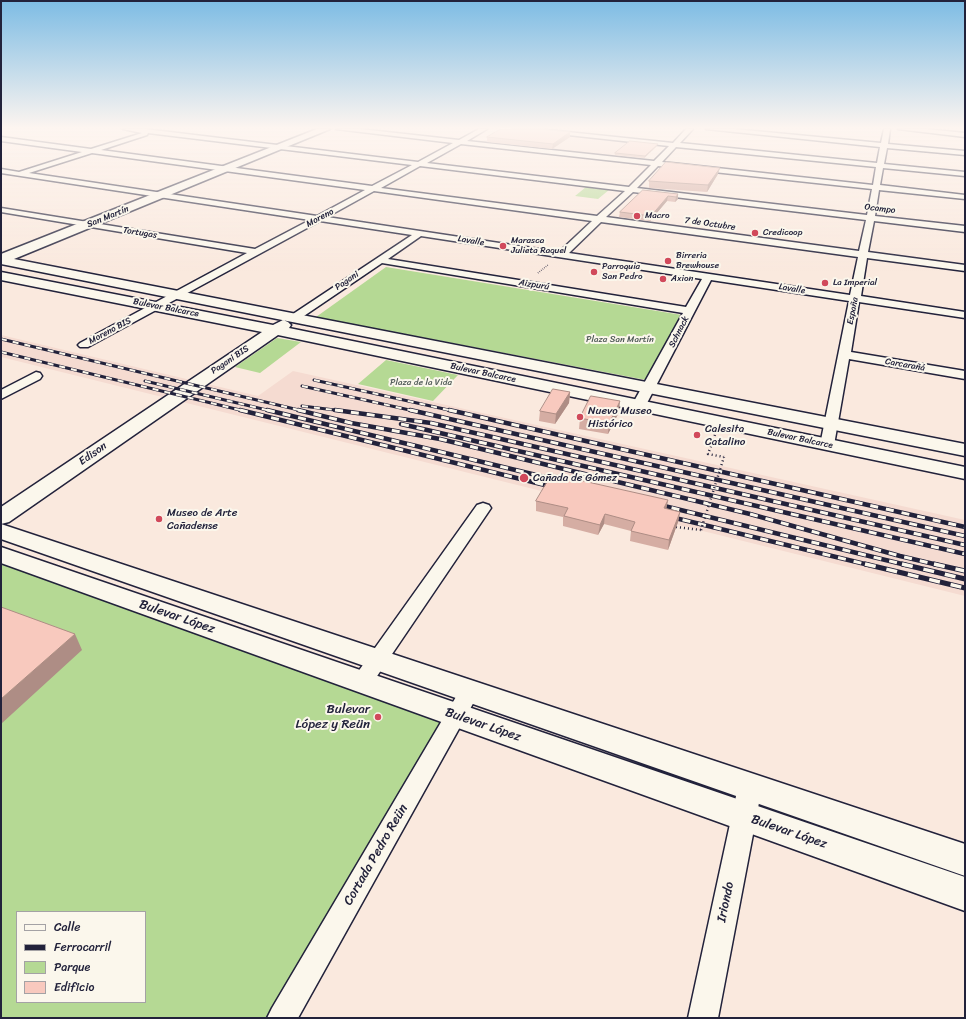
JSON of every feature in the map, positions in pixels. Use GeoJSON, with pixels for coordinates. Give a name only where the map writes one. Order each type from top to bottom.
{"type":"FeatureCollection","features":[{"type":"Feature","properties":{"kind":"main road","name":"San Martín"},"geometry":{"type":"LineString","coordinates":[[1,260],[207,177]]}},
{"type":"Feature","properties":{"kind":"main road","name":"Bulevar Balcarce"},"geometry":{"type":"LineString","coordinates":[[1,260],[965,450]]}},
{"type":"Feature","properties":{"kind":"main road","name":"Bulevar Balcarce"},"geometry":{"type":"LineString","coordinates":[[1,276],[276,330],[965,473]]}},
{"type":"Feature","properties":{"kind":"main road","name":"Pagani"},"geometry":{"type":"LineString","coordinates":[[276,330],[294,318]]}},
{"type":"Feature","properties":{"kind":"main road","name":"Pagani BIS"},"geometry":{"type":"LineString","coordinates":[[185,390],[276,330]]}},
{"type":"Feature","properties":{"kind":"main road","name":"Edison"},"geometry":{"type":"LineString","coordinates":[[1,517],[185,390]]}},
{"type":"Feature","properties":{"kind":"main road","name":"Bulevar López"},"geometry":{"type":"LineString","coordinates":[[1,531],[369,671],[747,802],[965,894]]}},
{"type":"Feature","properties":{"kind":"main road","name":"Bulevar López"},"geometry":{"type":"LineString","coordinates":[[1,555],[369,671]]}},
{"type":"Feature","properties":{"kind":"main road","name":"Bulevar López"},"geometry":{"type":"LineString","coordinates":[[747,802],[965,860]]}},
{"type":"Feature","properties":{"kind":"street","name":"Lavalle"},"geometry":{"type":"LineString","coordinates":[[36,177],[965,315]]}},
{"type":"Feature","properties":{"kind":"street","name":"7 de Octubre"},"geometry":{"type":"LineString","coordinates":[[282,177],[965,268]]}},
{"type":"Feature","properties":{"kind":"street","name":"Moreno"},"geometry":{"type":"LineString","coordinates":[[156,306],[397,177]]}},
{"type":"Feature","properties":{"kind":"street","name":"Ocampo"},"geometry":{"type":"LineString","coordinates":[[526,177],[965,229]]}},
{"type":"Feature","properties":{"kind":"street"},"geometry":{"type":"LineString","coordinates":[[561,255],[643,177]]}},
{"type":"Feature","properties":{"kind":"street"},"geometry":{"type":"LineString","coordinates":[[771,177],[965,197]]}},
{"type":"Feature","properties":{"kind":"street","name":"España"},"geometry":{"type":"LineString","coordinates":[[827,445],[878,177]]}},
{"type":"Feature","properties":{"kind":"street","name":"Tortugas"},"geometry":{"type":"LineString","coordinates":[[1,210],[256,252]]}},
{"type":"Feature","properties":{"kind":"street","name":"Pagani"},"geometry":{"type":"LineString","coordinates":[[294,318],[378,260],[419,234]]}},
{"type":"Feature","properties":{"kind":"street","name":"Aizpurú"},"geometry":{"type":"LineString","coordinates":[[378,260],[690,311]]}},
{"type":"Feature","properties":{"kind":"street","name":"Schnack"},"geometry":{"type":"LineString","coordinates":[[639,405],[650,388],[708,277]]}},
{"type":"Feature","properties":{"kind":"street","name":"Moreno BIS"},"geometry":{"type":"LineString","coordinates":[[84,345],[156,306]]}},
{"type":"Feature","properties":{"kind":"street","name":"Carcarañá"},"geometry":{"type":"LineString","coordinates":[[844,355],[965,375]]}},
{"type":"Feature","properties":{"kind":"street"},"geometry":{"type":"LineString","coordinates":[[1,395],[36,376]]}},
{"type":"Feature","properties":{"kind":"street"},"geometry":{"type":"LineString","coordinates":[[369,671],[483,508]]}},
{"type":"Feature","properties":{"kind":"street","name":"Cortada Pedro Reün"},"geometry":{"type":"LineString","coordinates":[[282,1018],[463,704]]}},
{"type":"Feature","properties":{"kind":"street","name":"Iriondo"},"geometry":{"type":"LineString","coordinates":[[702,1018],[747,802]]}},
{"type":"Feature","properties":{"kind":"path"},"geometry":{"type":"LineString","coordinates":[[524,284],[561,255]]}},
{"type":"Feature","properties":{"kind":"path"},"geometry":{"type":"LineString","coordinates":[[676,527],[701,530],[724,457],[708,454],[719,422]]}},
{"type":"Feature","properties":{"kind":"shaded area"},"geometry":{"type":"Polygon","coordinates":[[[1,335],[258,396],[293,371],[965,520],[965,596],[1,357],[1,335]]]}},
{"type":"Feature","properties":{"kind":"green space"},"geometry":{"type":"Polygon","coordinates":[[[586,187],[609,190],[598,199],[575,196],[586,187]]]}},
{"type":"Feature","properties":{"kind":"green space","name":"Plaza San Martín"},"geometry":{"type":"Polygon","coordinates":[[[386,267],[682,315],[646,380],[316,317],[386,267]]]}},
{"type":"Feature","properties":{"kind":"green space"},"geometry":{"type":"Polygon","coordinates":[[[277,338],[301,342],[260,373],[235,367],[277,338]]]}},
{"type":"Feature","properties":{"kind":"green space","name":"Plaza de la Vida"},"geometry":{"type":"Polygon","coordinates":[[[386,360],[458,375],[433,401],[358,384],[386,360]]]}},
{"type":"Feature","properties":{"kind":"green space"},"geometry":{"type":"Polygon","coordinates":[[[1,555],[457,715],[282,1018],[1,1018],[1,555]]]}},
{"type":"Feature","properties":{"kind":"building"},"geometry":{"type":"Polygon","coordinates":[[[653,177],[714,177],[708,185],[649,181],[653,177]]]}},
{"type":"Feature","properties":{"kind":"building"},"geometry":{"type":"Polygon","coordinates":[[[643,190],[678,194],[676,197],[668,196],[651,216],[620,212],[643,190]]]}},
{"type":"Feature","properties":{"kind":"building"},"geometry":{"type":"Polygon","coordinates":[[[553,389],[570,392],[556,414],[540,411],[553,389]]]}},
{"type":"Feature","properties":{"kind":"building"},"geometry":{"type":"Polygon","coordinates":[[[591,396],[620,401],[609,424],[580,418],[591,396]]]}},
{"type":"Feature","properties":{"kind":"building"},"geometry":{"type":"Polygon","coordinates":[[[552,474],[668,500],[664,508],[680,512],[669,540],[631,531],[635,522],[605,514],[600,525],[564,516],[568,508],[536,501],[552,474]]]}},
{"type":"Feature","properties":{"kind":"building"},"geometry":{"type":"Polygon","coordinates":[[[1,607],[75,634],[1,699],[1,607]]]}},
{"type":"Feature","properties":{"kind":"railway"},"geometry":{"type":"LineString","coordinates":[[1,339],[303,411]]}},
{"type":"Feature","properties":{"kind":"railway"},"geometry":{"type":"LineString","coordinates":[[1,352],[244,411]]}},
{"type":"Feature","properties":{"kind":"railway"},"geometry":{"type":"LineString","coordinates":[[314,380],[453,411]]}},
{"type":"Feature","properties":{"kind":"railway"},"geometry":{"type":"LineString","coordinates":[[145,381],[271,411]]}},
{"type":"Feature","properties":{"kind":"railway"},"geometry":{"type":"LineString","coordinates":[[302,386],[414,411]]}},
{"type":"Feature","properties":{"kind":"railway"},"geometry":{"type":"LineString","coordinates":[[302,406],[337,410]]}},
{"type":"Feature","properties":{"kind":"railway"},"geometry":{"type":"LineString","coordinates":[[240,410],[557,488]]}},
{"type":"Feature","properties":{"kind":"railway"},"geometry":{"type":"LineString","coordinates":[[267,410],[561,481]]}},
{"type":"Feature","properties":{"kind":"railway"},"geometry":{"type":"LineString","coordinates":[[298,410],[351,423],[440,439],[750,514],[900,556],[938,565]]}},
{"type":"Feature","properties":{"kind":"railway"},"geometry":{"type":"LineString","coordinates":[[337,410],[343,411]]}},
{"type":"Feature","properties":{"kind":"railway"},"geometry":{"type":"LineString","coordinates":[[337,410],[431,423],[965,545]]}},
{"type":"Feature","properties":{"kind":"railway"},"geometry":{"type":"LineString","coordinates":[[410,410],[965,536]]}},
{"type":"Feature","properties":{"kind":"railway"},"geometry":{"type":"LineString","coordinates":[[449,410],[965,527]]}},
{"type":"Feature","properties":{"kind":"railway"},"geometry":{"type":"LineString","coordinates":[[401,424],[965,554]]}},
{"type":"Feature","properties":{"kind":"railway"},"geometry":{"type":"LineString","coordinates":[[656,504],[906,565]]}},
{"type":"Feature","properties":{"kind":"railway"},"geometry":{"type":"LineString","coordinates":[[667,516],[869,565]]}},
{"type":"Feature","properties":{"kind":"railway"},"geometry":{"type":"LineString","coordinates":[[865,564],[965,588]]}},
{"type":"Feature","properties":{"kind":"railway"},"geometry":{"type":"LineString","coordinates":[[902,564],[965,579]]}},
{"type":"Feature","properties":{"kind":"railway"},"geometry":{"type":"LineString","coordinates":[[934,564],[965,571]]}},
{"type":"Feature","properties":{"kind":"place","name":"Macro"},"geometry":{"type":"Point","coordinates":[637,216]}},
{"type":"Feature","properties":{"kind":"place","name":"Credicoop"},"geometry":{"type":"Point","coordinates":[755,233]}},
{"type":"Feature","properties":{"kind":"place","name":"Marasca Julieta Raquel"},"geometry":{"type":"Point","coordinates":[503,246]}},
{"type":"Feature","properties":{"kind":"place","name":"Birreria Brewhouse"},"geometry":{"type":"Point","coordinates":[668,261]}},
{"type":"Feature","properties":{"kind":"place","name":"Parroquia San Pedro"},"geometry":{"type":"Point","coordinates":[594,272]}},
{"type":"Feature","properties":{"kind":"place","name":"Axion"},"geometry":{"type":"Point","coordinates":[663,279]}},
{"type":"Feature","properties":{"kind":"place","name":"La Imperial"},"geometry":{"type":"Point","coordinates":[825,283]}},
{"type":"Feature","properties":{"kind":"place","name":"Nuevo Museo Histórico"},"geometry":{"type":"Point","coordinates":[580,417]}},
{"type":"Feature","properties":{"kind":"place","name":"Calesita Catalino"},"geometry":{"type":"Point","coordinates":[697,435]}},
{"type":"Feature","properties":{"kind":"place","name":"Cañada de Gómez"},"geometry":{"type":"Point","coordinates":[524,478]}},
{"type":"Feature","properties":{"kind":"place","name":"Museo de Arte Cañadense"},"geometry":{"type":"Point","coordinates":[159,519]}},
{"type":"Feature","properties":{"kind":"place","name":"Bulevar López y Reün"},"geometry":{"type":"Point","coordinates":[378,717]}}]}
